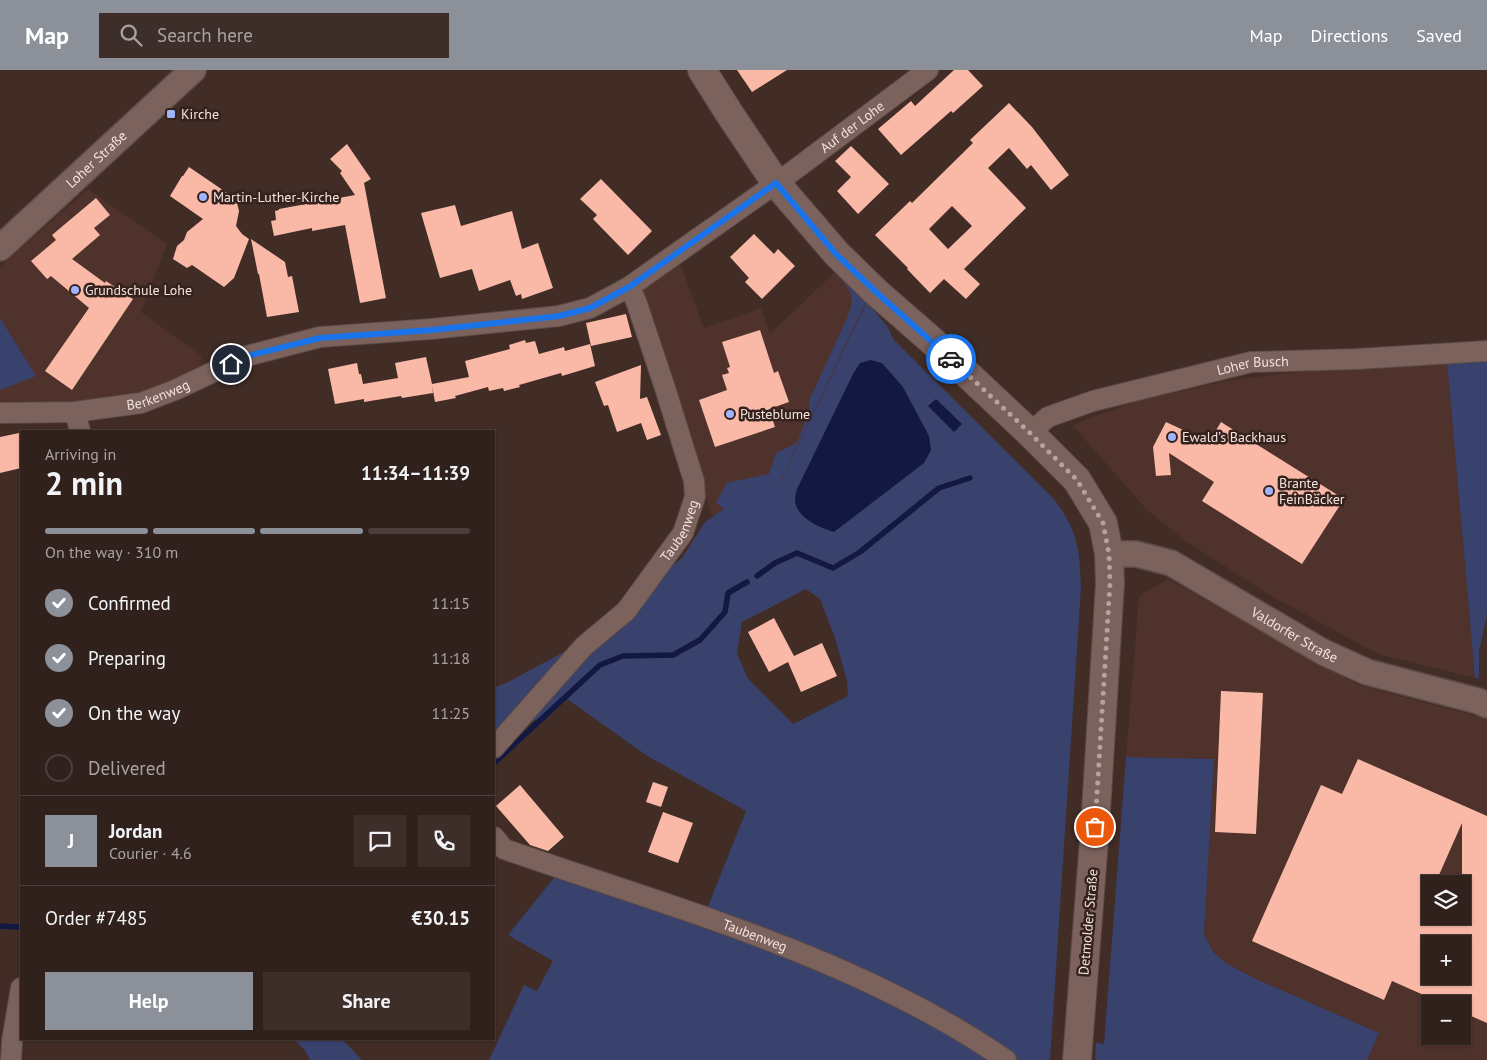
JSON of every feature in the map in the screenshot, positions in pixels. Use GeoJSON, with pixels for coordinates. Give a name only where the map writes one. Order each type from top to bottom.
{"type":"FeatureCollection","features":[{"type":"Feature","properties":{"kind":"main road","name":"Detmolder Straße"},"geometry":{"type":"LineString","coordinates":[[702,70],[776,183],[836,254],[931,340],[1077,480],[1103,523],[1109,554],[1110,583],[1096,808],[1077,1060]]}},
{"type":"Feature","properties":{"kind":"street","name":"Loher Straße"},"geometry":{"type":"LineString","coordinates":[[0,248],[192,70]]}},
{"type":"Feature","properties":{"kind":"street","name":"Auf der Lohe"},"geometry":{"type":"LineString","coordinates":[[776,183],[928,70]]}},
{"type":"Feature","properties":{"kind":"street","name":"Berkenweg"},"geometry":{"type":"LineString","coordinates":[[0,414],[75,412],[141,403],[175,390],[247,356],[320,338],[432,330],[559,316],[590,308],[629,287],[776,183]]}},
{"type":"Feature","properties":{"kind":"street","name":"Taubenweg"},"geometry":{"type":"LineString","coordinates":[[495,747],[584,646],[626,611],[683,533],[694,497],[694,481],[674,416],[636,301],[629,287]]}},
{"type":"Feature","properties":{"kind":"street","name":"Loher Busch"},"geometry":{"type":"LineString","coordinates":[[1030,433],[1048,417],[1093,401],[1251,362],[1357,359],[1487,351]]}},
{"type":"Feature","properties":{"kind":"street"},"geometry":{"type":"LineString","coordinates":[[75,412],[80,430]]}},
{"type":"Feature","properties":{"kind":"street","name":"Valdorfer Straße"},"geometry":{"type":"LineString","coordinates":[[1109,554],[1136,554],[1171,563],[1323,652],[1368,672],[1487,704]]}},
{"type":"Feature","properties":{"kind":"street","name":"Taubenweg"},"geometry":{"type":"LineString","coordinates":[[495,838],[504,849],[716,921],[784,946],[854,976],[934,1015],[1006,1060]]}},
{"type":"Feature","properties":{"kind":"street"},"geometry":{"type":"LineString","coordinates":[[11,1060],[12,1041],[20,994]]}},
{"type":"Feature","properties":{"kind":"shaded area","name":"Grundschule Lohe"},"geometry":{"type":"Polygon","coordinates":[[[88,189],[167,244],[141,312],[202,356],[199,368],[165,386],[136,395],[84,405],[0,409],[0,267],[88,189]]]}},
{"type":"Feature","properties":{"kind":"shaded area"},"geometry":{"type":"Polygon","coordinates":[[[680,263],[704,328],[761,308],[770,334],[838,269],[867,302],[780,484],[753,490],[712,517],[675,393],[641,301],[643,288],[680,263]]]}},
{"type":"Feature","properties":{"kind":"shaded area"},"geometry":{"type":"Polygon","coordinates":[[[839,271],[866,302],[779,484],[867,302],[887,326],[894,340],[1053,498],[1067,519],[1076,540],[1080,562],[1081,587],[1050,1060],[489,1060],[524,985],[537,991],[553,961],[508,935],[557,874],[702,921],[746,811],[649,757],[567,699],[547,718],[535,720],[495,744],[495,688],[575,646],[682,558],[705,522],[724,509],[716,502],[727,483],[769,474],[776,453],[797,443],[809,410],[809,401],[847,318],[852,298],[849,289],[835,273],[839,271]],[[806,589],[742,622],[737,654],[748,679],[793,724],[848,696],[847,681],[835,638],[820,599],[806,589]]]}},
{"type":"Feature","properties":{"kind":"shaded area"},"geometry":{"type":"Polygon","coordinates":[[[0,318],[36,376],[0,390],[0,318]]]}},
{"type":"Feature","properties":{"kind":"shaded area"},"geometry":{"type":"Polygon","coordinates":[[[871,360],[882,363],[903,387],[929,436],[931,450],[924,463],[834,532],[816,525],[800,512],[795,501],[796,493],[853,374],[860,363],[871,360]]]}},
{"type":"Feature","properties":{"kind":"shaded area"},"geometry":{"type":"Polygon","coordinates":[[[1487,360],[1487,615],[1479,651],[1479,679],[1475,678],[1447,362],[1487,360]]]}},
{"type":"Feature","properties":{"kind":"shaded area"},"geometry":{"type":"Polygon","coordinates":[[[1447,362],[1475,678],[1378,654],[1271,596],[1184,540],[1146,509],[1073,426],[1089,418],[1138,401],[1231,380],[1296,372],[1447,362]]]}},
{"type":"Feature","properties":{"kind":"shaded area"},"geometry":{"type":"Polygon","coordinates":[[[936,399],[962,424],[954,432],[928,406],[936,399]]]}},
{"type":"Feature","properties":{"kind":"shaded area"},"geometry":{"type":"Polygon","coordinates":[[[1168,579],[1358,685],[1487,719],[1487,1060],[1367,1060],[1379,1033],[1254,978],[1226,963],[1213,952],[1204,934],[1214,759],[1126,757],[1139,596],[1168,579]]]}},
{"type":"Feature","properties":{"kind":"shaded area"},"geometry":{"type":"Polygon","coordinates":[[[1126,757],[1214,759],[1204,934],[1213,952],[1226,963],[1254,978],[1379,1033],[1367,1060],[1095,1060],[1096,1043],[1104,1044],[1126,757]]]}},
{"type":"Feature","properties":{"kind":"shaded area"},"geometry":{"type":"Polygon","coordinates":[[[294,1040],[343,1040],[362,1060],[310,1060],[304,1049],[294,1040]]]}},
{"type":"Feature","properties":{"kind":"building"},"geometry":{"type":"Polygon","coordinates":[[[737,70],[787,70],[752,92],[737,70]]]}},
{"type":"Feature","properties":{"kind":"building"},"geometry":{"type":"Polygon","coordinates":[[[954,70],[968,70],[983,86],[901,155],[878,129],[911,101],[915,106],[954,70]]]}},
{"type":"Feature","properties":{"kind":"building"},"geometry":{"type":"Polygon","coordinates":[[[1009,103],[1032,127],[1069,175],[1051,190],[1031,165],[1027,169],[1009,148],[988,168],[1026,208],[964,269],[980,284],[966,299],[944,279],[930,293],[875,235],[910,201],[912,203],[973,143],[970,140],[1009,103]],[[952,206],[929,229],[948,249],[972,226],[952,206]]]}},
{"type":"Feature","properties":{"kind":"building"},"geometry":{"type":"Polygon","coordinates":[[[347,144],[371,179],[364,183],[386,298],[360,303],[345,225],[312,231],[312,228],[274,236],[271,221],[276,220],[275,211],[279,209],[355,195],[340,173],[342,171],[330,159],[347,144]]]}},
{"type":"Feature","properties":{"kind":"building"},"geometry":{"type":"Polygon","coordinates":[[[851,146],[889,184],[858,214],[837,191],[851,177],[835,161],[851,146]]]}},
{"type":"Feature","properties":{"kind":"building"},"geometry":{"type":"Polygon","coordinates":[[[189,167],[236,199],[239,211],[236,226],[249,239],[234,278],[224,287],[192,265],[187,268],[173,259],[177,246],[184,240],[187,232],[203,219],[170,196],[189,167]]]}},
{"type":"Feature","properties":{"kind":"building"},"geometry":{"type":"Polygon","coordinates":[[[601,179],[652,231],[628,255],[593,219],[597,215],[580,199],[601,179]]]}},
{"type":"Feature","properties":{"kind":"building"},"geometry":{"type":"Polygon","coordinates":[[[96,198],[110,215],[94,228],[100,235],[72,259],[105,283],[106,281],[133,299],[72,390],[45,371],[89,308],[51,276],[47,279],[31,261],[56,240],[52,235],[96,198]]]}},
{"type":"Feature","properties":{"kind":"building"},"geometry":{"type":"Polygon","coordinates":[[[455,205],[461,226],[512,211],[522,249],[538,243],[553,288],[522,299],[521,294],[516,296],[510,280],[479,291],[472,269],[440,278],[421,213],[455,205]]]}},
{"type":"Feature","properties":{"kind":"building"},"geometry":{"type":"Polygon","coordinates":[[[754,234],[774,254],[778,249],[795,266],[762,299],[745,282],[749,278],[730,257],[754,234]]]}},
{"type":"Feature","properties":{"kind":"building"},"geometry":{"type":"Polygon","coordinates":[[[251,239],[285,262],[288,277],[292,276],[299,312],[267,317],[251,239]]]}},
{"type":"Feature","properties":{"kind":"building"},"geometry":{"type":"Polygon","coordinates":[[[626,314],[632,337],[591,346],[586,323],[626,314]]]}},
{"type":"Feature","properties":{"kind":"building"},"geometry":{"type":"Polygon","coordinates":[[[760,330],[774,373],[778,371],[789,402],[769,409],[775,427],[715,447],[699,400],[727,390],[722,375],[729,373],[727,368],[730,367],[722,342],[760,330]]]}},
{"type":"Feature","properties":{"kind":"building"},"geometry":{"type":"Polygon","coordinates":[[[525,340],[526,343],[535,341],[539,354],[564,347],[565,351],[590,344],[595,366],[562,376],[561,373],[504,391],[503,388],[489,391],[488,387],[455,396],[456,398],[435,402],[432,385],[433,393],[364,402],[364,399],[335,404],[328,369],[357,363],[363,384],[398,378],[395,363],[426,357],[432,384],[469,377],[465,361],[510,349],[509,345],[525,340]]]}},
{"type":"Feature","properties":{"kind":"building"},"geometry":{"type":"Polygon","coordinates":[[[641,365],[640,399],[647,397],[661,435],[647,440],[641,423],[617,432],[608,405],[604,406],[595,382],[641,365]]]}},
{"type":"Feature","properties":{"kind":"building","name":"Brante FeinBäcker"},"geometry":{"type":"Polygon","coordinates":[[[1166,422],[1209,442],[1221,422],[1344,499],[1302,564],[1202,501],[1214,482],[1169,453],[1171,475],[1156,476],[1153,447],[1166,422]]]}},
{"type":"Feature","properties":{"kind":"building"},"geometry":{"type":"Polygon","coordinates":[[[19,433],[20,468],[0,473],[0,437],[19,433]]]}},
{"type":"Feature","properties":{"kind":"building"},"geometry":{"type":"Polygon","coordinates":[[[774,618],[794,656],[822,643],[837,676],[801,692],[788,662],[769,672],[748,632],[774,618]]]}},
{"type":"Feature","properties":{"kind":"building"},"geometry":{"type":"Polygon","coordinates":[[[1221,691],[1263,693],[1256,834],[1215,832],[1221,691]]]}},
{"type":"Feature","properties":{"kind":"building"},"geometry":{"type":"Polygon","coordinates":[[[1358,759],[1487,816],[1487,1023],[1471,1016],[1471,995],[1424,995],[1392,981],[1384,1000],[1252,941],[1321,785],[1342,794],[1358,759]],[[1462,823],[1439,875],[1421,875],[1421,925],[1471,925],[1471,875],[1462,875],[1462,823]]]}},
{"type":"Feature","properties":{"kind":"building"},"geometry":{"type":"Polygon","coordinates":[[[653,782],[668,787],[661,807],[646,802],[653,782]]]}},
{"type":"Feature","properties":{"kind":"building"},"geometry":{"type":"Polygon","coordinates":[[[520,785],[564,837],[548,851],[530,845],[496,806],[520,785]]]}},
{"type":"Feature","properties":{"kind":"building"},"geometry":{"type":"Polygon","coordinates":[[[663,812],[693,823],[678,863],[648,852],[663,812]]]}},
{"type":"Feature","properties":{"kind":"waterway"},"geometry":{"type":"LineString","coordinates":[[757,576],[775,563],[797,553],[833,568],[860,552],[939,488],[970,478]]}},
{"type":"Feature","properties":{"kind":"waterway"},"geometry":{"type":"LineString","coordinates":[[495,762],[600,665],[623,656],[673,655],[700,640],[725,612],[728,593],[747,582]]}},
{"type":"Feature","properties":{"kind":"waterway"},"geometry":{"type":"LineString","coordinates":[[0,926],[19,927]]}},
{"type":"Feature","properties":{"kind":"way so far"},"geometry":{"type":"LineString","coordinates":[[951,359],[1077,480],[1103,523],[1109,554],[1110,583],[1095,827]]}},
{"type":"Feature","properties":{"kind":"place","name":"Kirche"},"geometry":{"type":"Point","coordinates":[171,114]}},
{"type":"Feature","properties":{"kind":"place","name":"Martin-Luther-Kirche"},"geometry":{"type":"Point","coordinates":[203,197]}},
{"type":"Feature","properties":{"kind":"place","name":"Grundschule Lohe"},"geometry":{"type":"Point","coordinates":[75,290]}},
{"type":"Feature","properties":{"kind":"place","name":"Pusteblume"},"geometry":{"type":"Point","coordinates":[730,414]}},
{"type":"Feature","properties":{"kind":"place","name":"Ewald’s Backhaus"},"geometry":{"type":"Point","coordinates":[1172,437]}},
{"type":"Feature","properties":{"kind":"place","name":"Brante FeinBäcker"},"geometry":{"type":"Point","coordinates":[1269,491]}},
{"type":"Feature","properties":{"kind":"route"},"geometry":{"type":"LineString","coordinates":[[231,364],[247,356],[320,338],[432,330],[559,316],[590,308],[629,287],[776,183],[836,254],[951,359]]}}]}
